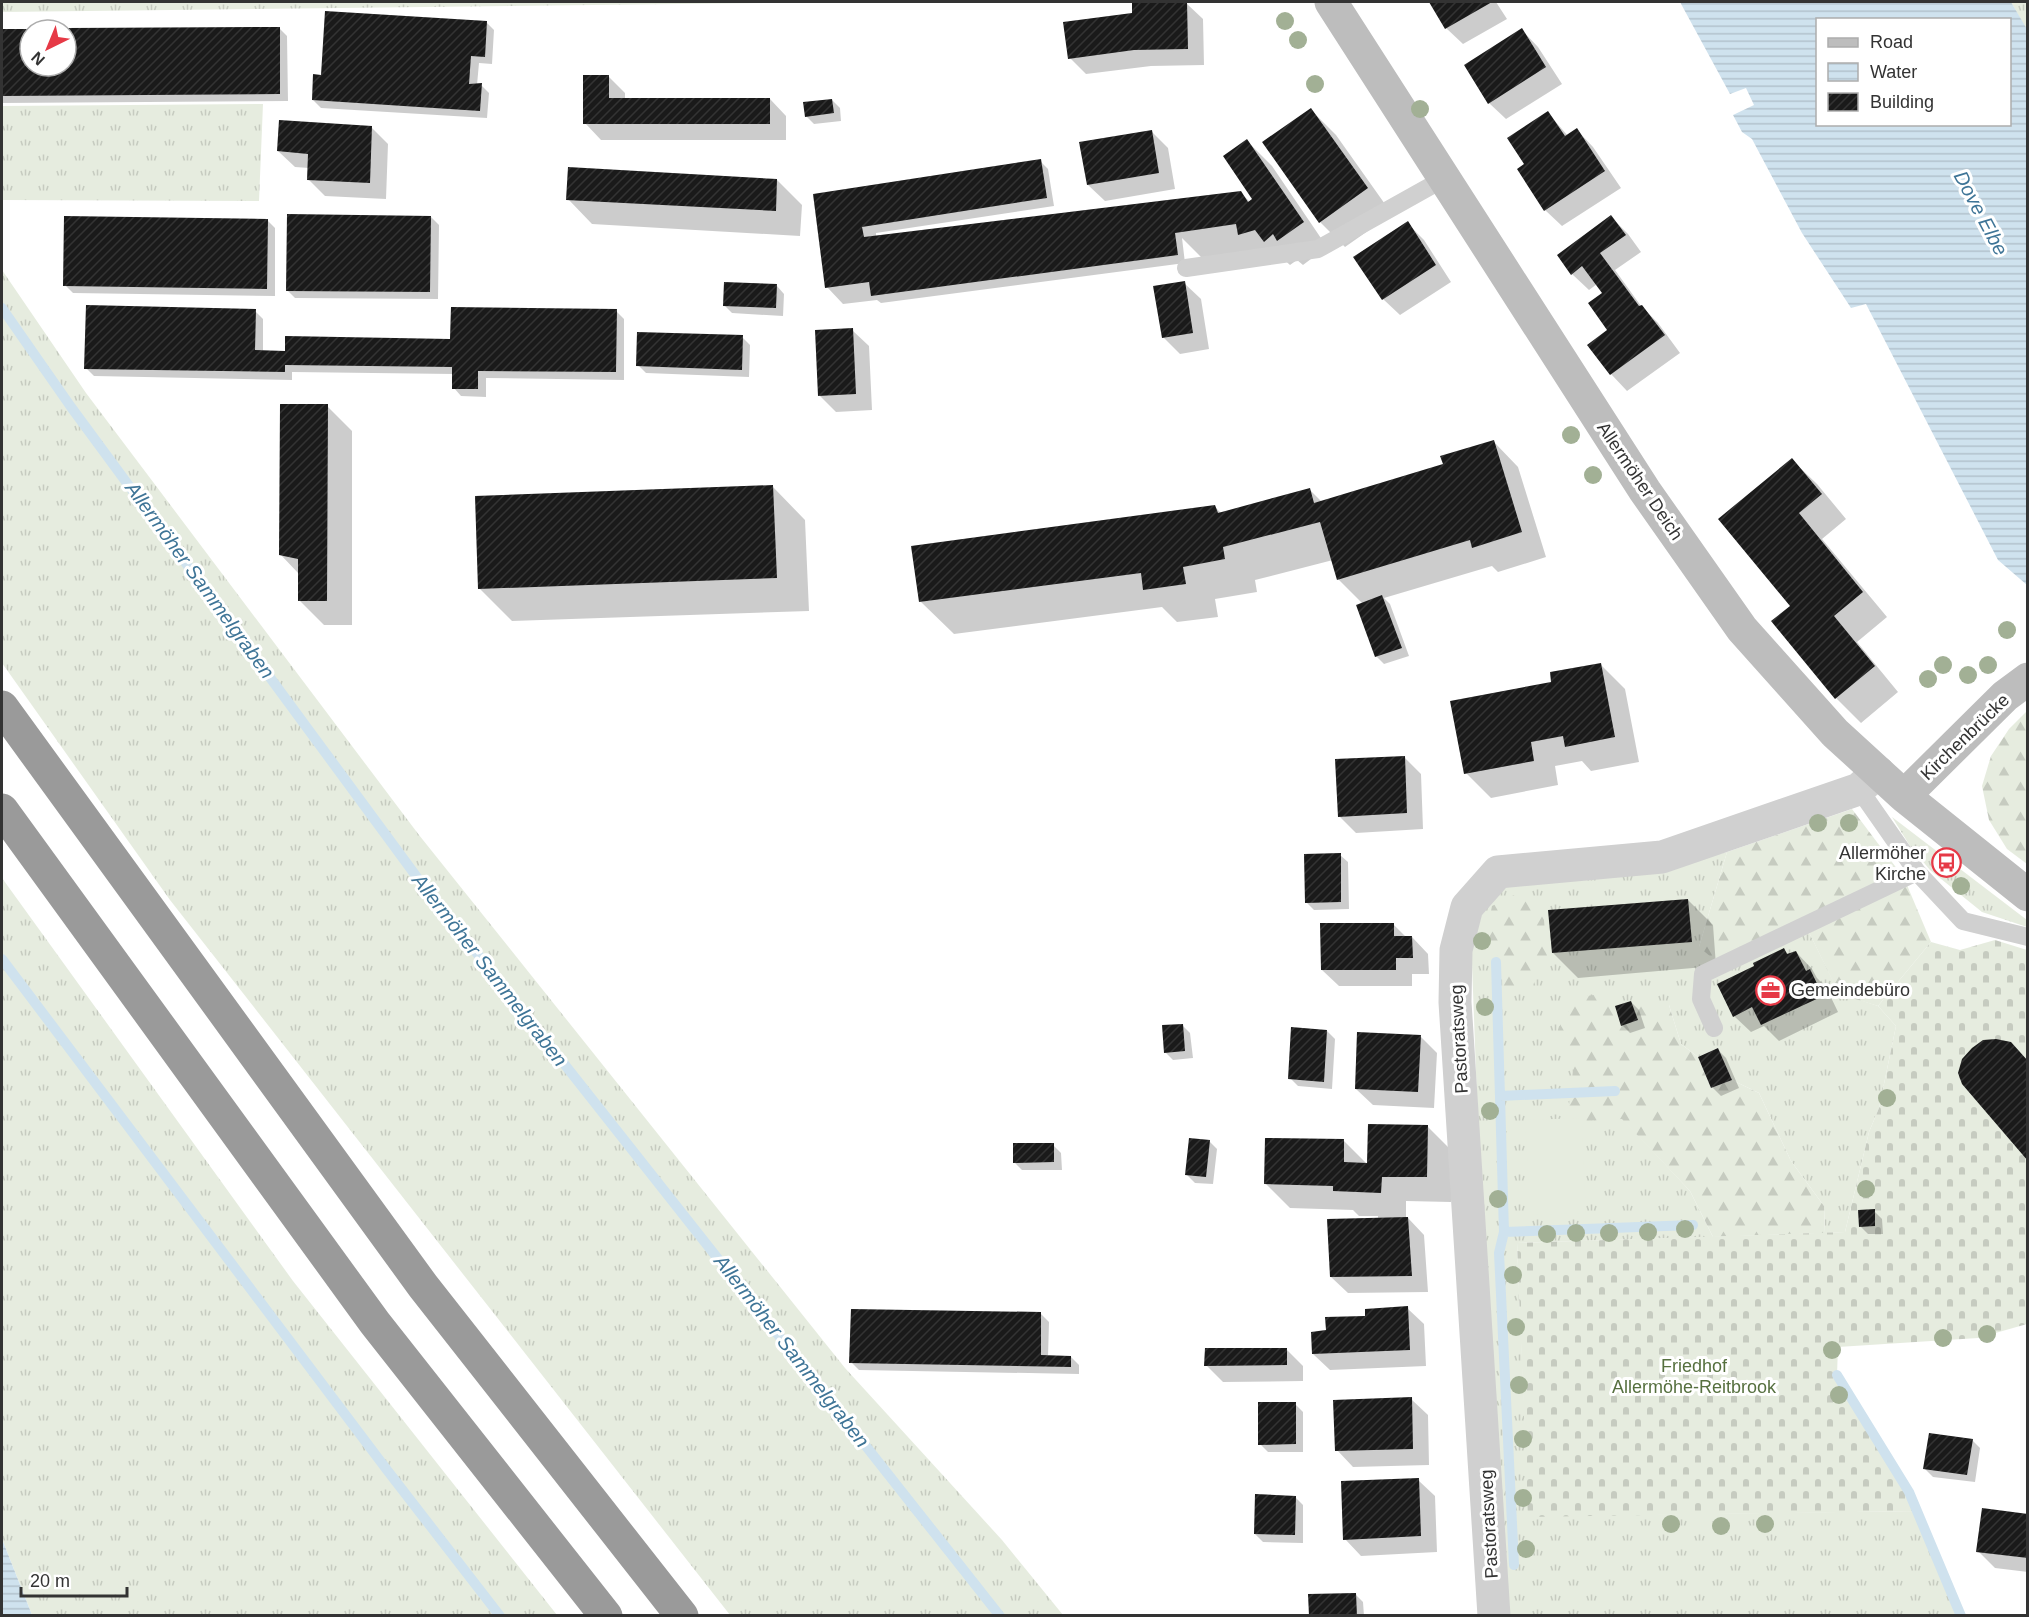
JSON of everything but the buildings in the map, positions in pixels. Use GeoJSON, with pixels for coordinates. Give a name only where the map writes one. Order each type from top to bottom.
{"type":"FeatureCollection","features":[{"type":"Feature","properties":{"kind":"highway"},"geometry":{"type":"LineString","coordinates":[[2,707],[423,1286],[682,1616]]}},
{"type":"Feature","properties":{"kind":"highway"},"geometry":{"type":"LineString","coordinates":[[2,810],[375,1323],[606,1616]]}},
{"type":"Feature","properties":{"kind":"street","name":"Allermöher Deich"},"geometry":{"type":"LineString","coordinates":[[1331,2],[1645,491],[1742,630],[1835,733],[1868,781],[1904,796],[2028,895]]}},
{"type":"Feature","properties":{"kind":"street","name":"Kirchenbrücke"},"geometry":{"type":"LineString","coordinates":[[1904,796],[2005,696],[2028,680]]}},
{"type":"Feature","properties":{"kind":"street","name":"Pastoratsweg"},"geometry":{"type":"LineString","coordinates":[[1494,1616],[1455,1002],[1456,950],[1467,907],[1498,872],[1662,857],[1868,781]]}},
{"type":"Feature","properties":{"kind":"lane"},"geometry":{"type":"LineString","coordinates":[[1186,268],[1318,249],[1445,178]]}},
{"type":"Feature","properties":{"kind":"lane"},"geometry":{"type":"LineString","coordinates":[[1868,781],[1917,872],[1964,921],[2028,937]]}},
{"type":"Feature","properties":{"kind":"lane"},"geometry":{"type":"LineString","coordinates":[[1714,1028],[1701,999],[1703,974],[1917,872]]}},
{"type":"Feature","properties":{"kind":"green space"},"geometry":{"type":"Polygon","coordinates":[[[2,2],[765,2],[2,12],[2,2]]]}},
{"type":"Feature","properties":{"kind":"green space"},"geometry":{"type":"Polygon","coordinates":[[[2011,2],[2027,2],[2027,31],[2011,2]]]}},
{"type":"Feature","properties":{"kind":"green space"},"geometry":{"type":"Polygon","coordinates":[[[263,104],[259,201],[2,200],[2,106],[263,104]]]}},
{"type":"Feature","properties":{"kind":"green space"},"geometry":{"type":"Polygon","coordinates":[[[2,270],[86,393],[419,835],[845,1368],[1002,1540],[1063,1615],[730,1615],[170,900],[2,663],[2,270]]]}},
{"type":"Feature","properties":{"kind":"green space"},"geometry":{"type":"Polygon","coordinates":[[[2027,711],[2027,864],[2007,849],[1989,820],[1982,786],[1991,756],[2009,729],[2027,711]]]}},
{"type":"Feature","properties":{"kind":"green space"},"geometry":{"type":"Polygon","coordinates":[[[1852,809],[1904,878],[1931,942],[1878,1006],[1839,994],[1803,920],[1717,962],[1699,947],[1727,852],[1852,809]]]}},
{"type":"Feature","properties":{"kind":"green space"},"geometry":{"type":"Polygon","coordinates":[[[1892,817],[2027,920],[2027,927],[1982,912],[1930,870],[1910,846],[1892,817]]]}},
{"type":"Feature","properties":{"kind":"green space"},"geometry":{"type":"Polygon","coordinates":[[[1727,852],[1699,947],[1803,920],[1839,993],[1878,1006],[1896,1026],[1879,1108],[1869,1132],[1845,1232],[1825,1233],[1824,1206],[1791,1161],[1759,1093],[1732,1080],[1718,1048],[1698,1057],[1681,1044],[1669,1005],[1638,1020],[1622,1118],[1690,1191],[1713,1237],[1517,1243],[1529,1516],[1917,1511],[1961,1615],[1501,1615],[1482,1235],[1471,937],[1484,904],[1508,885],[1646,872],[1727,852]]]}},
{"type":"Feature","properties":{"kind":"green space"},"geometry":{"type":"Polygon","coordinates":[[[2,878],[293,1281],[557,1615],[32,1615],[2,1539],[2,878]]]}},
{"type":"Feature","properties":{"kind":"green space"},"geometry":{"type":"Polygon","coordinates":[[[1520,892],[1543,908],[1547,957],[1532,987],[1503,990],[1501,960],[1485,942],[1492,906],[1520,892]]]}},
{"type":"Feature","properties":{"kind":"green space","name":"Friedhof Allermöhe-Reitbrook"},"geometry":{"type":"Polygon","coordinates":[[[1995,940],[2027,950],[2027,1324],[1978,1338],[1838,1347],[1837,1375],[1909,1492],[1917,1511],[1528,1517],[1517,1243],[1845,1232],[1869,1132],[1879,1108],[1896,1026],[1878,1006],[1931,942],[1960,950],[1995,940]]]}},
{"type":"Feature","properties":{"kind":"green space"},"geometry":{"type":"Polygon","coordinates":[[[1601,994],[1615,1006],[1621,1026],[1638,1020],[1631,1001],[1669,1005],[1681,1044],[1698,1057],[1711,1088],[1732,1080],[1759,1093],[1791,1161],[1824,1206],[1825,1233],[1713,1237],[1690,1191],[1622,1119],[1587,1121],[1569,1105],[1574,1064],[1557,1039],[1561,1021],[1579,997],[1601,994]]]}},
{"type":"Feature","properties":{"kind":"green space"},"geometry":{"type":"Polygon","coordinates":[[[1582,1118],[1586,1213],[1530,1215],[1525,1120],[1582,1118]]]}},
{"type":"Feature","properties":{"kind":"water","name":"Dove Elbe"},"geometry":{"type":"Polygon","coordinates":[[[1680,2],[2011,2],[2028,31],[2027,585],[1998,560],[1866,304],[1851,308],[1802,233],[1752,139],[1742,132],[1733,115],[1754,105],[1746,88],[1730,94],[1680,2]]]}},
{"type":"Feature","properties":{"kind":"water"},"geometry":{"type":"Polygon","coordinates":[[[2,1539],[32,1615],[2,1615],[2,1539]]]}},
{"type":"Feature","properties":{"kind":"waterway","name":"Allermöher Sammelgraben"},"geometry":{"type":"LineString","coordinates":[[2,308],[71,407],[419,880],[1000,1616]]}},
{"type":"Feature","properties":{"kind":"waterway"},"geometry":{"type":"LineString","coordinates":[[2,959],[387,1470],[500,1616]]}},
{"type":"Feature","properties":{"kind":"waterway"},"geometry":{"type":"LineString","coordinates":[[1496,962],[1504,1232],[1499,1253],[1514,1565]]}},
{"type":"Feature","properties":{"kind":"waterway"},"geometry":{"type":"LineString","coordinates":[[1500,1096],[1615,1091]]}},
{"type":"Feature","properties":{"kind":"waterway"},"geometry":{"type":"LineString","coordinates":[[1504,1232],[1693,1225]]}},
{"type":"Feature","properties":{"kind":"waterway"},"geometry":{"type":"LineString","coordinates":[[1837,1375],[1909,1492],[1961,1616]]}},
{"type":"Feature","properties":{"kind":"place","name":"Allermöher Kirche"},"geometry":{"type":"Point","coordinates":[1947,863]}},
{"type":"Feature","properties":{"kind":"place","name":"Gemeindebüro"},"geometry":{"type":"Point","coordinates":[1770,990]}}]}
